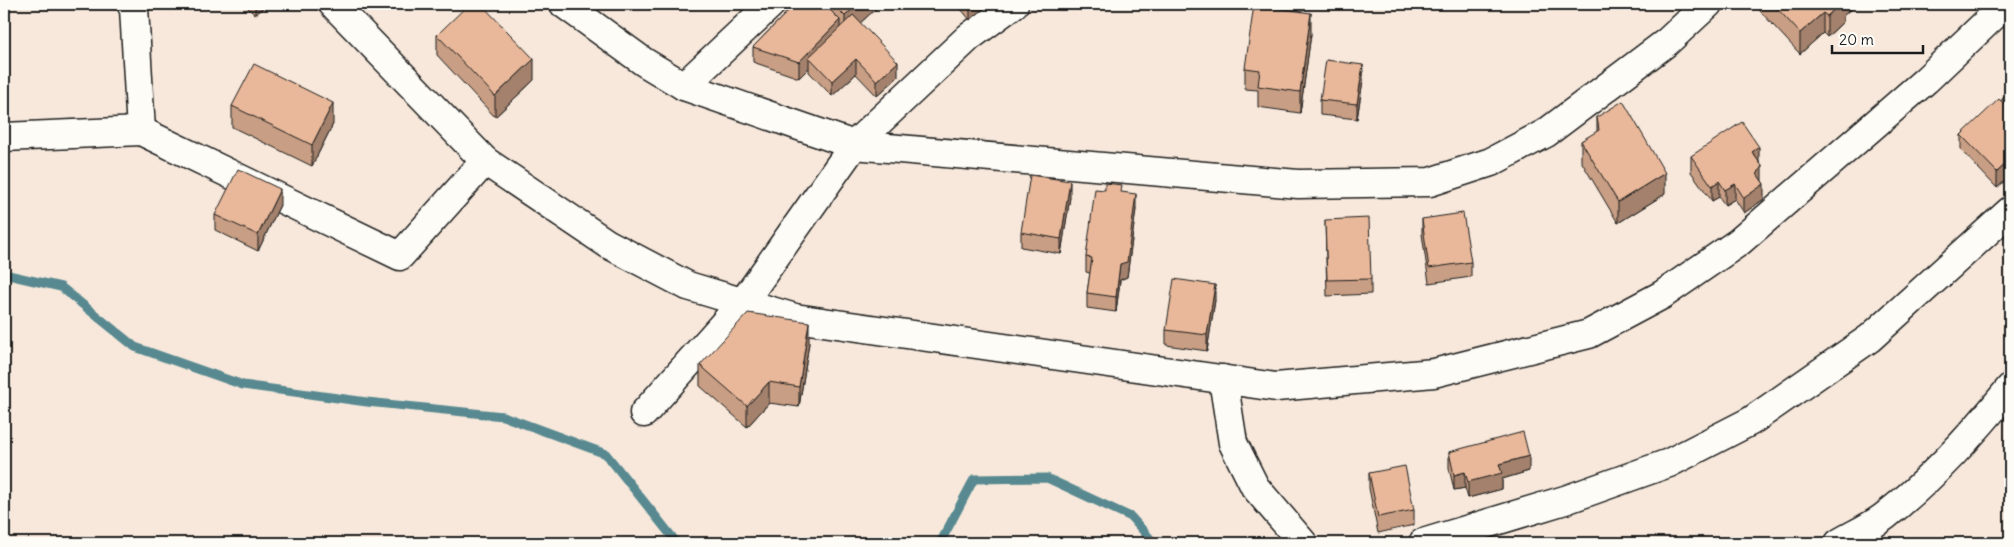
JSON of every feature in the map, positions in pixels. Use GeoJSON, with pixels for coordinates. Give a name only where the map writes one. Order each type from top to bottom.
{"type":"FeatureCollection","features":[{"type":"Feature","properties":{"kind":"street"},"geometry":{"type":"LineString","coordinates":[[130,4],[134,8],[141,131]]}},
{"type":"Feature","properties":{"kind":"street"},"geometry":{"type":"LineString","coordinates":[[333,4],[485,161],[608,244],[688,286],[795,318],[1276,387],[1434,373],[1589,334],[1662,295],[1739,242],[1926,80],[2006,4]]}},
{"type":"Feature","properties":{"kind":"street"},"geometry":{"type":"LineString","coordinates":[[684,86],[771,4]]}},
{"type":"Feature","properties":{"kind":"street"},"geometry":{"type":"LineString","coordinates":[[644,413],[744,302],[854,145],[969,37],[1014,4]]}},
{"type":"Feature","properties":{"kind":"street"},"geometry":{"type":"LineString","coordinates":[[571,6],[644,62],[684,86],[854,145],[1298,184],[1430,182],[1491,162],[1546,133],[1668,42],[1708,4]]}},
{"type":"Feature","properties":{"kind":"street"},"geometry":{"type":"LineString","coordinates":[[4,137],[141,131],[400,256],[485,161]]}},
{"type":"Feature","properties":{"kind":"street"},"geometry":{"type":"LineString","coordinates":[[1423,543],[1565,500],[1669,463],[1751,421],[1870,338],[2010,212]]}},
{"type":"Feature","properties":{"kind":"street"},"geometry":{"type":"LineString","coordinates":[[1223,379],[1233,443],[1255,487],[1303,543]]}},
{"type":"Feature","properties":{"kind":"street"},"geometry":{"type":"LineString","coordinates":[[1839,543],[1884,517],[1935,472],[1980,425],[2010,388]]}},
{"type":"Feature","properties":{"kind":"building"},"geometry":{"type":"Polygon","coordinates":[[[469,4],[481,4],[534,59],[495,96],[437,35],[469,4]]]}},
{"type":"Feature","properties":{"kind":"building"},"geometry":{"type":"Polygon","coordinates":[[[795,4],[824,4],[840,20],[799,62],[753,47],[795,4]]]}},
{"type":"Feature","properties":{"kind":"building"},"geometry":{"type":"Polygon","coordinates":[[[833,4],[858,4],[845,16],[833,4]]]}},
{"type":"Feature","properties":{"kind":"building"},"geometry":{"type":"Polygon","coordinates":[[[1773,4],[1840,4],[1827,16],[1823,13],[1800,33],[1773,4]]]}},
{"type":"Feature","properties":{"kind":"building"},"geometry":{"type":"Polygon","coordinates":[[[1254,5],[1311,13],[1300,92],[1258,86],[1260,70],[1245,68],[1254,5]]]}},
{"type":"Feature","properties":{"kind":"building"},"geometry":{"type":"Polygon","coordinates":[[[853,15],[898,62],[877,81],[856,59],[832,81],[809,57],[853,15]]]}},
{"type":"Feature","properties":{"kind":"building"},"geometry":{"type":"Polygon","coordinates":[[[1326,60],[1363,65],[1357,104],[1320,100],[1326,60]]]}},
{"type":"Feature","properties":{"kind":"building"},"geometry":{"type":"Polygon","coordinates":[[[254,64],[333,103],[312,145],[232,106],[254,64]]]}},
{"type":"Feature","properties":{"kind":"building"},"geometry":{"type":"Polygon","coordinates":[[[2010,91],[2010,107],[2002,99],[2010,91]]]}},
{"type":"Feature","properties":{"kind":"building"},"geometry":{"type":"Polygon","coordinates":[[[1999,99],[2010,110],[2010,134],[2008,136],[2010,138],[2010,160],[1997,172],[1961,135],[1999,99]]]}},
{"type":"Feature","properties":{"kind":"building"},"geometry":{"type":"Polygon","coordinates":[[[1623,101],[1665,173],[1618,202],[1581,141],[1599,130],[1597,117],[1623,101]]]}},
{"type":"Feature","properties":{"kind":"building"},"geometry":{"type":"Polygon","coordinates":[[[1742,122],[1759,147],[1752,152],[1762,166],[1757,174],[1764,184],[1744,198],[1735,184],[1725,190],[1719,181],[1712,186],[1691,156],[1742,122]]]}},
{"type":"Feature","properties":{"kind":"building"},"geometry":{"type":"Polygon","coordinates":[[[238,169],[280,189],[258,235],[215,215],[238,169]]]}},
{"type":"Feature","properties":{"kind":"building"},"geometry":{"type":"Polygon","coordinates":[[[1030,175],[1070,181],[1061,239],[1021,232],[1030,175]]]}},
{"type":"Feature","properties":{"kind":"building"},"geometry":{"type":"Polygon","coordinates":[[[1105,183],[1122,185],[1121,192],[1136,194],[1127,262],[1120,264],[1116,297],[1087,293],[1092,258],[1086,257],[1095,189],[1105,190],[1105,183]]]}},
{"type":"Feature","properties":{"kind":"building"},"geometry":{"type":"Polygon","coordinates":[[[1463,213],[1471,262],[1429,268],[1422,219],[1463,213]]]}},
{"type":"Feature","properties":{"kind":"building"},"geometry":{"type":"Polygon","coordinates":[[[1369,218],[1371,279],[1327,280],[1325,220],[1369,218]]]}},
{"type":"Feature","properties":{"kind":"building"},"geometry":{"type":"Polygon","coordinates":[[[1174,279],[1215,285],[1207,335],[1166,330],[1174,279]]]}},
{"type":"Feature","properties":{"kind":"building"},"geometry":{"type":"Polygon","coordinates":[[[748,313],[809,322],[799,387],[769,382],[747,406],[700,365],[748,313]]]}},
{"type":"Feature","properties":{"kind":"building"},"geometry":{"type":"Polygon","coordinates":[[[1523,432],[1529,456],[1499,464],[1502,473],[1468,482],[1465,472],[1454,475],[1449,452],[1523,432]]]}},
{"type":"Feature","properties":{"kind":"building"},"geometry":{"type":"Polygon","coordinates":[[[1405,466],[1414,510],[1378,517],[1369,473],[1405,466]]]}},
{"type":"Feature","properties":{"kind":"waterway"},"geometry":{"type":"LineString","coordinates":[[4,274],[61,287],[135,347],[243,385],[367,402],[503,416],[606,454],[677,543]]}},
{"type":"Feature","properties":{"kind":"waterway"},"geometry":{"type":"LineString","coordinates":[[940,543],[974,479],[1047,478],[1131,517],[1154,543]]}}]}
